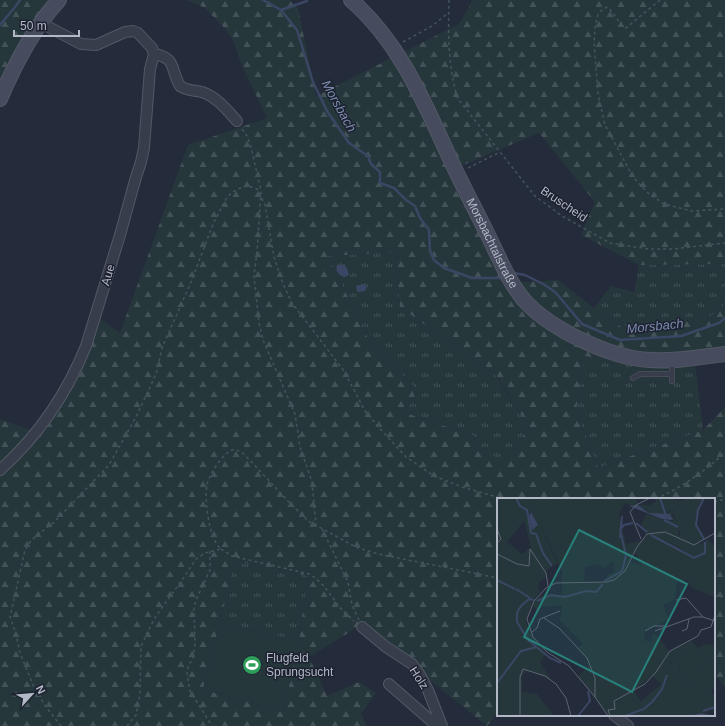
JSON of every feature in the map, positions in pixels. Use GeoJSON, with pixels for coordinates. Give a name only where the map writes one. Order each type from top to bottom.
{"type":"FeatureCollection","features":[{"type":"Feature","properties":{"kind":"main road"},"geometry":{"type":"LineString","coordinates":[[0,99],[21,55],[41,23],[59,0]]}},
{"type":"Feature","properties":{"kind":"main road","name":"Morsbachtalstraße"},"geometry":{"type":"LineString","coordinates":[[351,0],[375,24],[403,62],[420,93],[457,173],[509,275],[524,299],[533,309],[566,332],[600,348],[627,357],[649,360],[672,368],[725,354]]}},
{"type":"Feature","properties":{"kind":"street"},"geometry":{"type":"LineString","coordinates":[[41,23],[81,44],[96,45],[125,32],[133,31],[138,33],[152,48],[154,54],[165,56],[170,60],[180,86],[188,90],[206,94],[216,100],[224,106],[236,121]]}},
{"type":"Feature","properties":{"kind":"street","name":"Aue"},"geometry":{"type":"LineString","coordinates":[[0,470],[22,449],[43,423],[61,395],[86,346],[120,236],[144,148],[150,69],[154,54]]}},
{"type":"Feature","properties":{"kind":"street","name":"Holz"},"geometry":{"type":"LineString","coordinates":[[362,627],[412,664],[428,690],[442,726]]}},
{"type":"Feature","properties":{"kind":"street","name":"Holz"},"geometry":{"type":"LineString","coordinates":[[389,684],[437,726]]}},
{"type":"Feature","properties":{"kind":"street"},"geometry":{"type":"LineString","coordinates":[[615,716],[628,726]]}},
{"type":"Feature","properties":{"kind":"lane"},"geometry":{"type":"LineString","coordinates":[[633,378],[636,375],[672,368],[672,381]]}},
{"type":"Feature","properties":{"kind":"path","name":"Bruscheid"},"geometry":{"type":"LineString","coordinates":[[449,0],[448,13],[450,63],[458,99],[535,196],[562,216],[610,243],[648,248],[672,249],[725,242]]}},
{"type":"Feature","properties":{"kind":"path"},"geometry":{"type":"LineString","coordinates":[[660,0],[626,28],[623,27],[612,11],[607,7],[598,14],[594,43],[595,61],[598,94],[605,126],[633,177],[648,193],[664,204],[692,211],[725,210]]}},
{"type":"Feature","properties":{"kind":"path"},"geometry":{"type":"LineString","coordinates":[[393,47],[415,37],[448,13]]}},
{"type":"Feature","properties":{"kind":"path"},"geometry":{"type":"LineString","coordinates":[[236,121],[247,136],[259,182],[260,194],[257,252],[254,275],[259,323],[263,340],[295,414],[300,447],[309,472],[314,493],[313,503],[316,525]]}},
{"type":"Feature","properties":{"kind":"path"},"geometry":{"type":"LineString","coordinates":[[457,173],[499,152]]}},
{"type":"Feature","properties":{"kind":"path"},"geometry":{"type":"LineString","coordinates":[[61,726],[46,708],[34,687],[20,653],[16,634],[10,617],[26,550],[30,542],[53,523],[102,473],[114,456],[136,417],[157,371],[162,348],[191,282],[208,234],[226,199],[235,190],[247,186],[257,189],[260,194],[265,205],[274,257],[292,303],[344,370],[366,411],[374,422],[406,457],[427,472],[462,487],[500,498]]}},
{"type":"Feature","properties":{"kind":"path"},"geometry":{"type":"LineString","coordinates":[[362,627],[338,606],[333,596],[316,577],[309,574],[232,556],[216,544],[213,537],[207,500],[207,486],[211,475],[221,460],[231,450],[236,450],[243,453],[308,521],[356,547],[378,554],[497,578]]}},
{"type":"Feature","properties":{"kind":"path"},"geometry":{"type":"LineString","coordinates":[[658,498],[686,483],[713,464],[725,452]]}},
{"type":"Feature","properties":{"kind":"path"},"geometry":{"type":"LineString","coordinates":[[715,502],[725,499]]}},
{"type":"Feature","properties":{"kind":"path"},"geometry":{"type":"LineString","coordinates":[[321,527],[348,582],[352,605],[362,627]]}},
{"type":"Feature","properties":{"kind":"path"},"geometry":{"type":"LineString","coordinates":[[127,726],[136,715],[140,694],[142,647],[156,616],[196,559],[200,555],[210,551],[221,549]]}},
{"type":"Feature","properties":{"kind":"path"},"geometry":{"type":"LineString","coordinates":[[210,551],[210,570],[194,607],[195,644],[193,658],[188,667],[188,674],[190,691],[212,726]]}},
{"type":"Feature","properties":{"kind":"path"},"geometry":{"type":"LineString","coordinates":[[715,596],[725,597]]}},
{"type":"Feature","properties":{"kind":"green space"},"geometry":{"type":"Polygon","coordinates":[[[0,0],[56,0],[0,96],[0,0]]]}},
{"type":"Feature","properties":{"kind":"green space"},"geometry":{"type":"Polygon","coordinates":[[[187,0],[289,0],[298,8],[316,96],[459,24],[473,0],[725,0],[725,264],[639,265],[581,235],[595,202],[539,133],[449,171],[508,283],[558,280],[594,308],[630,333],[710,317],[725,304],[725,361],[638,365],[585,356],[576,411],[598,468],[703,430],[725,407],[725,687],[715,675],[715,498],[497,498],[497,714],[487,726],[361,625],[309,657],[327,696],[359,682],[376,693],[361,714],[367,726],[0,726],[0,419],[33,431],[63,396],[96,316],[120,333],[188,145],[267,118],[244,70],[233,40],[227,31],[205,8],[187,0]],[[395,252],[328,256],[369,341],[418,391],[403,412],[474,436],[472,447],[508,462],[529,427],[496,375],[400,307],[395,252]],[[234,560],[203,689],[283,712],[299,641],[308,576],[234,560]]]}},
{"type":"Feature","properties":{"kind":"green space"},"geometry":{"type":"Polygon","coordinates":[[[395,252],[400,307],[495,375],[529,427],[508,463],[472,447],[474,436],[403,412],[418,391],[369,341],[328,256],[395,252]]]}},
{"type":"Feature","properties":{"kind":"green space"},"geometry":{"type":"Polygon","coordinates":[[[725,264],[725,304],[710,317],[630,333],[594,308],[611,286],[634,292],[639,265],[725,264]]]}},
{"type":"Feature","properties":{"kind":"green space"},"geometry":{"type":"Polygon","coordinates":[[[585,356],[638,365],[695,363],[703,430],[598,468],[576,411],[585,356]]]}},
{"type":"Feature","properties":{"kind":"green space"},"geometry":{"type":"Polygon","coordinates":[[[234,560],[308,576],[299,641],[220,623],[234,560]]]}},
{"type":"Feature","properties":{"kind":"green space","name":"Flugfeld Sprungsucht"},"geometry":{"type":"Polygon","coordinates":[[[220,623],[299,641],[283,712],[203,689],[220,623]]]}},
{"type":"Feature","properties":{"kind":"water"},"geometry":{"type":"Polygon","coordinates":[[[337,265],[345,265],[349,275],[345,277],[339,274],[337,271],[337,265]]]}},
{"type":"Feature","properties":{"kind":"water"},"geometry":{"type":"Polygon","coordinates":[[[364,284],[367,287],[365,291],[357,291],[356,286],[364,284]]]}},
{"type":"Feature","properties":{"kind":"waterway","name":"Morsbach"},"geometry":{"type":"LineString","coordinates":[[0,25],[20,0]]}},
{"type":"Feature","properties":{"kind":"waterway","name":"Morsbach"},"geometry":{"type":"LineString","coordinates":[[263,0],[281,10],[297,30],[313,82],[327,111],[349,143],[368,156],[371,164],[380,172],[380,183],[394,188],[406,200],[415,206],[420,218],[429,230],[430,251],[434,260],[444,268],[472,278],[504,278]]}},
{"type":"Feature","properties":{"kind":"waterway"},"geometry":{"type":"LineString","coordinates":[[281,10],[307,1]]}},
{"type":"Feature","properties":{"kind":"waterway","name":"Morsbach"},"geometry":{"type":"LineString","coordinates":[[512,275],[514,273],[525,275],[545,285],[556,293],[582,324],[620,340],[681,336],[719,323],[725,318]]}},
{"type":"Feature","properties":{"kind":"place","name":"Flugfeld Sprungsucht"},"geometry":{"type":"Point","coordinates":[252,665]}}]}
